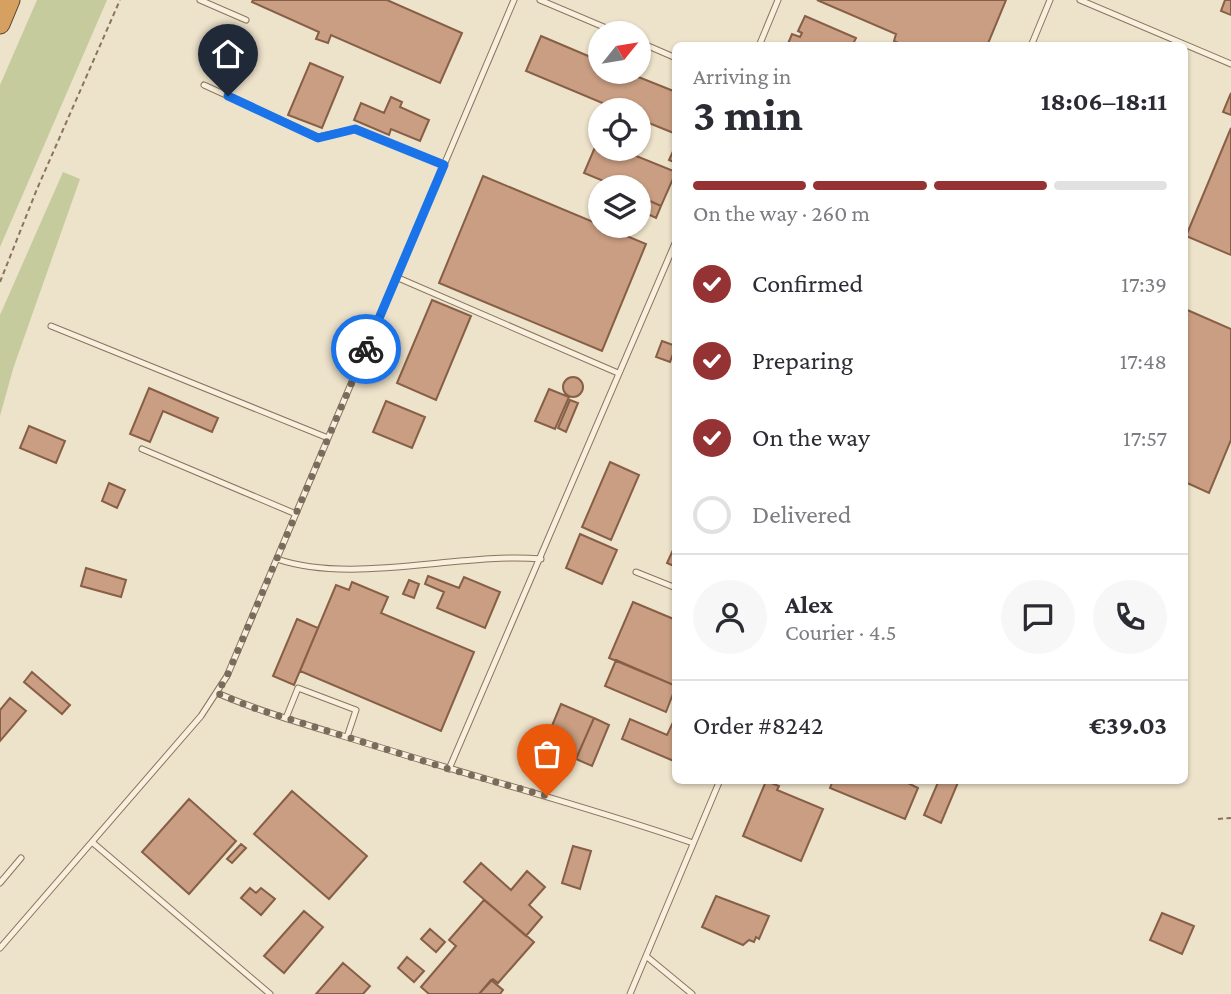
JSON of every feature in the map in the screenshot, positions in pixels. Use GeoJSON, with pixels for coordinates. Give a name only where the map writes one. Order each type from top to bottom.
{"type":"FeatureCollection","features":[{"type":"Feature","properties":{"kind":"highway"},"geometry":{"type":"LineString","coordinates":[[0,24],[10,0]]}},
{"type":"Feature","properties":{"kind":"lane"},"geometry":{"type":"LineString","coordinates":[[200,0],[246,20]]}},
{"type":"Feature","properties":{"kind":"lane"},"geometry":{"type":"LineString","coordinates":[[0,948],[201,716],[217,693],[277,559],[514,0]]}},
{"type":"Feature","properties":{"kind":"lane"},"geometry":{"type":"LineString","coordinates":[[540,0],[590,21]]}},
{"type":"Feature","properties":{"kind":"lane"},"geometry":{"type":"LineString","coordinates":[[761,42],[778,0]]}},
{"type":"Feature","properties":{"kind":"lane"},"geometry":{"type":"LineString","coordinates":[[1033,42],[1050,0]]}},
{"type":"Feature","properties":{"kind":"lane"},"geometry":{"type":"LineString","coordinates":[[1080,0],[1179,42]]}},
{"type":"Feature","properties":{"kind":"lane"},"geometry":{"type":"LineString","coordinates":[[1188,46],[1231,64]]}},
{"type":"Feature","properties":{"kind":"lane"},"geometry":{"type":"LineString","coordinates":[[651,47],[672,56]]}},
{"type":"Feature","properties":{"kind":"lane"},"geometry":{"type":"LineString","coordinates":[[204,85],[318,138],[355,129],[444,165]]}},
{"type":"Feature","properties":{"kind":"lane"},"geometry":{"type":"LineString","coordinates":[[449,769],[672,250]]}},
{"type":"Feature","properties":{"kind":"lane"},"geometry":{"type":"LineString","coordinates":[[396,277],[618,373]]}},
{"type":"Feature","properties":{"kind":"lane"},"geometry":{"type":"LineString","coordinates":[[51,326],[328,438]]}},
{"type":"Feature","properties":{"kind":"lane"},"geometry":{"type":"LineString","coordinates":[[142,449],[296,514]]}},
{"type":"Feature","properties":{"kind":"lane"},"geometry":{"type":"LineString","coordinates":[[277,559],[324,567],[380,567],[516,557],[541,559]]}},
{"type":"Feature","properties":{"kind":"lane"},"geometry":{"type":"LineString","coordinates":[[636,572],[672,586]]}},
{"type":"Feature","properties":{"kind":"lane"},"geometry":{"type":"LineString","coordinates":[[286,718],[298,688],[356,710],[347,737]]}},
{"type":"Feature","properties":{"kind":"lane"},"geometry":{"type":"LineString","coordinates":[[217,693],[286,718],[449,769],[595,809],[693,843]]}},
{"type":"Feature","properties":{"kind":"lane"},"geometry":{"type":"LineString","coordinates":[[630,994],[718,784]]}},
{"type":"Feature","properties":{"kind":"lane"},"geometry":{"type":"LineString","coordinates":[[92,842],[270,994]]}},
{"type":"Feature","properties":{"kind":"lane"},"geometry":{"type":"LineString","coordinates":[[0,883],[21,858]]}},
{"type":"Feature","properties":{"kind":"lane"},"geometry":{"type":"LineString","coordinates":[[646,956],[692,994]]}},
{"type":"Feature","properties":{"kind":"path"},"geometry":{"type":"LineString","coordinates":[[0,282],[37,188],[120,0]]}},
{"type":"Feature","properties":{"kind":"path"},"geometry":{"type":"LineString","coordinates":[[1218,819],[1231,818]]}},
{"type":"Feature","properties":{"kind":"green space"},"geometry":{"type":"Polygon","coordinates":[[[37,0],[107,0],[0,247],[0,85],[37,0]]]}},
{"type":"Feature","properties":{"kind":"green space"},"geometry":{"type":"Polygon","coordinates":[[[63,172],[80,179],[13,369],[0,416],[0,315],[63,172]]]}},
{"type":"Feature","properties":{"kind":"building"},"geometry":{"type":"Polygon","coordinates":[[[387,0],[462,33],[440,83],[331,35],[328,43],[316,39],[319,32],[252,2],[387,0]]]}},
{"type":"Feature","properties":{"kind":"building"},"geometry":{"type":"Polygon","coordinates":[[[817,0],[1006,0],[989,42],[896,42],[896,34],[817,0]]]}},
{"type":"Feature","properties":{"kind":"building"},"geometry":{"type":"Polygon","coordinates":[[[1225,0],[1231,0],[1231,15],[1221,11],[1225,0]]]}},
{"type":"Feature","properties":{"kind":"building"},"geometry":{"type":"Polygon","coordinates":[[[805,16],[856,38],[854,42],[789,42],[792,34],[800,37],[802,33],[798,31],[805,16]]]}},
{"type":"Feature","properties":{"kind":"building"},"geometry":{"type":"Polygon","coordinates":[[[541,36],[588,56],[588,84],[651,82],[672,90],[672,132],[651,124],[651,98],[590,98],[526,71],[541,36]]]}},
{"type":"Feature","properties":{"kind":"building"},"geometry":{"type":"Polygon","coordinates":[[[310,63],[343,77],[322,128],[288,115],[310,63]]]}},
{"type":"Feature","properties":{"kind":"building"},"geometry":{"type":"Polygon","coordinates":[[[1231,93],[1231,115],[1223,112],[1231,93]]]}},
{"type":"Feature","properties":{"kind":"building"},"geometry":{"type":"Polygon","coordinates":[[[391,97],[402,102],[400,107],[429,120],[420,141],[391,129],[389,135],[354,120],[361,103],[384,113],[391,97]]]}},
{"type":"Feature","properties":{"kind":"building"},"geometry":{"type":"Polygon","coordinates":[[[1231,128],[1231,255],[1188,237],[1231,128]]]}},
{"type":"Feature","properties":{"kind":"building"},"geometry":{"type":"Polygon","coordinates":[[[589,161],[649,161],[672,170],[672,181],[661,206],[651,201],[651,175],[584,173],[589,161]]]}},
{"type":"Feature","properties":{"kind":"building"},"geometry":{"type":"Polygon","coordinates":[[[483,176],[588,220],[588,238],[632,238],[646,244],[602,351],[439,283],[483,176]]]}},
{"type":"Feature","properties":{"kind":"building"},"geometry":{"type":"Polygon","coordinates":[[[651,201],[661,206],[656,218],[651,216],[651,201]]]}},
{"type":"Feature","properties":{"kind":"building"},"geometry":{"type":"Polygon","coordinates":[[[432,300],[471,316],[436,400],[397,383],[432,300]]]}},
{"type":"Feature","properties":{"kind":"building"},"geometry":{"type":"Polygon","coordinates":[[[1188,310],[1231,329],[1231,440],[1209,493],[1188,483],[1188,310]]]}},
{"type":"Feature","properties":{"kind":"building"},"geometry":{"type":"Polygon","coordinates":[[[662,341],[672,345],[670,362],[656,357],[662,341]]]}},
{"type":"Feature","properties":{"kind":"building"},"geometry":{"type":"Polygon","coordinates":[[[573,377],[580,380],[583,387],[580,394],[573,397],[566,394],[563,387],[566,380],[573,377]]]}},
{"type":"Feature","properties":{"kind":"building"},"geometry":{"type":"Polygon","coordinates":[[[149,388],[218,418],[212,432],[163,411],[150,442],[130,434],[149,388]]]}},
{"type":"Feature","properties":{"kind":"building"},"geometry":{"type":"Polygon","coordinates":[[[549,389],[569,397],[555,429],[535,421],[549,389]]]}},
{"type":"Feature","properties":{"kind":"building"},"geometry":{"type":"Polygon","coordinates":[[[570,400],[578,403],[566,432],[558,428],[570,400]]]}},
{"type":"Feature","properties":{"kind":"building"},"geometry":{"type":"Polygon","coordinates":[[[386,401],[425,417],[412,448],[373,432],[386,401]]]}},
{"type":"Feature","properties":{"kind":"building"},"geometry":{"type":"Polygon","coordinates":[[[29,426],[65,441],[56,463],[20,448],[29,426]]]}},
{"type":"Feature","properties":{"kind":"building"},"geometry":{"type":"Polygon","coordinates":[[[610,462],[639,475],[611,540],[582,527],[610,462]]]}},
{"type":"Feature","properties":{"kind":"building"},"geometry":{"type":"Polygon","coordinates":[[[109,483],[125,490],[117,508],[102,501],[109,483]]]}},
{"type":"Feature","properties":{"kind":"building"},"geometry":{"type":"Polygon","coordinates":[[[580,534],[617,550],[602,584],[566,568],[580,534]]]}},
{"type":"Feature","properties":{"kind":"building"},"geometry":{"type":"Polygon","coordinates":[[[672,552],[672,565],[667,563],[672,552]]]}},
{"type":"Feature","properties":{"kind":"building"},"geometry":{"type":"Polygon","coordinates":[[[86,568],[126,580],[121,597],[81,586],[86,568]]]}},
{"type":"Feature","properties":{"kind":"building"},"geometry":{"type":"Polygon","coordinates":[[[428,576],[459,588],[464,577],[500,592],[485,628],[437,608],[444,592],[425,584],[428,576]]]}},
{"type":"Feature","properties":{"kind":"building"},"geometry":{"type":"Polygon","coordinates":[[[409,580],[419,584],[414,598],[403,594],[409,580]]]}},
{"type":"Feature","properties":{"kind":"building"},"geometry":{"type":"Polygon","coordinates":[[[352,582],[388,597],[381,613],[474,652],[441,731],[300,671],[336,585],[349,590],[352,582]]]}},
{"type":"Feature","properties":{"kind":"building"},"geometry":{"type":"Polygon","coordinates":[[[633,602],[672,618],[672,684],[609,658],[633,602]]]}},
{"type":"Feature","properties":{"kind":"building"},"geometry":{"type":"Polygon","coordinates":[[[297,619],[318,628],[294,685],[273,676],[297,619]]]}},
{"type":"Feature","properties":{"kind":"building"},"geometry":{"type":"Polygon","coordinates":[[[616,660],[672,684],[672,696],[666,712],[605,686],[616,660]]]}},
{"type":"Feature","properties":{"kind":"building"},"geometry":{"type":"Polygon","coordinates":[[[32,672],[70,705],[62,714],[24,682],[32,672]]]}},
{"type":"Feature","properties":{"kind":"building"},"geometry":{"type":"Polygon","coordinates":[[[10,698],[26,711],[0,741],[0,710],[10,698]]]}},
{"type":"Feature","properties":{"kind":"building"},"geometry":{"type":"Polygon","coordinates":[[[561,704],[594,718],[576,759],[544,745],[561,704]]]}},
{"type":"Feature","properties":{"kind":"building"},"geometry":{"type":"Polygon","coordinates":[[[594,718],[609,725],[592,766],[576,759],[594,718]]]}},
{"type":"Feature","properties":{"kind":"building"},"geometry":{"type":"Polygon","coordinates":[[[630,719],[667,735],[672,724],[672,760],[622,739],[630,719]]]}},
{"type":"Feature","properties":{"kind":"building"},"geometry":{"type":"Polygon","coordinates":[[[765,784],[779,786],[777,790],[823,809],[801,861],[743,836],[765,784]]]}},
{"type":"Feature","properties":{"kind":"building"},"geometry":{"type":"Polygon","coordinates":[[[832,784],[910,784],[918,788],[905,819],[830,788],[832,784]]]}},
{"type":"Feature","properties":{"kind":"building"},"geometry":{"type":"Polygon","coordinates":[[[937,784],[957,784],[941,823],[924,815],[937,784]]]}},
{"type":"Feature","properties":{"kind":"building"},"geometry":{"type":"Polygon","coordinates":[[[292,791],[367,856],[329,899],[254,834],[292,791]]]}},
{"type":"Feature","properties":{"kind":"building"},"geometry":{"type":"Polygon","coordinates":[[[189,799],[236,841],[189,894],[142,852],[189,799]]]}},
{"type":"Feature","properties":{"kind":"building"},"geometry":{"type":"Polygon","coordinates":[[[241,844],[246,848],[232,863],[227,859],[241,844]]]}},
{"type":"Feature","properties":{"kind":"building"},"geometry":{"type":"Polygon","coordinates":[[[573,846],[591,851],[580,889],[562,883],[573,846]]]}},
{"type":"Feature","properties":{"kind":"building"},"geometry":{"type":"Polygon","coordinates":[[[481,863],[511,890],[527,871],[545,887],[529,905],[542,917],[526,936],[464,882],[481,863]]]}},
{"type":"Feature","properties":{"kind":"building"},"geometry":{"type":"Polygon","coordinates":[[[250,888],[256,893],[261,888],[275,899],[261,915],[241,898],[250,888]]]}},
{"type":"Feature","properties":{"kind":"building"},"geometry":{"type":"Polygon","coordinates":[[[716,896],[769,916],[759,939],[756,937],[754,942],[749,940],[743,945],[702,927],[716,896]]]}},
{"type":"Feature","properties":{"kind":"building"},"geometry":{"type":"Polygon","coordinates":[[[484,900],[534,942],[498,983],[493,979],[479,994],[429,994],[421,987],[456,946],[449,940],[484,900]]]}},
{"type":"Feature","properties":{"kind":"building"},"geometry":{"type":"Polygon","coordinates":[[[304,911],[323,927],[284,973],[264,956],[304,911]]]}},
{"type":"Feature","properties":{"kind":"building"},"geometry":{"type":"Polygon","coordinates":[[[1162,913],[1194,926],[1182,954],[1150,940],[1162,913]]]}},
{"type":"Feature","properties":{"kind":"building"},"geometry":{"type":"Polygon","coordinates":[[[430,929],[445,942],[436,952],[421,939],[430,929]]]}},
{"type":"Feature","properties":{"kind":"building"},"geometry":{"type":"Polygon","coordinates":[[[407,957],[424,971],[414,982],[398,968],[407,957]]]}},
{"type":"Feature","properties":{"kind":"building"},"geometry":{"type":"Polygon","coordinates":[[[343,963],[370,986],[363,994],[316,994],[343,963]]]}},
{"type":"Feature","properties":{"kind":"building"},"geometry":{"type":"Polygon","coordinates":[[[491,980],[503,990],[500,994],[479,994],[491,980]]]}},
{"type":"Feature","properties":{"kind":"way so far"},"geometry":{"type":"LineString","coordinates":[[366,349],[227,676],[217,693],[251,707],[449,769],[547,796]]}},
{"type":"Feature","properties":{"kind":"route"},"geometry":{"type":"LineString","coordinates":[[228,96],[318,138],[345,130],[365,131],[444,165],[366,349]]}}]}
